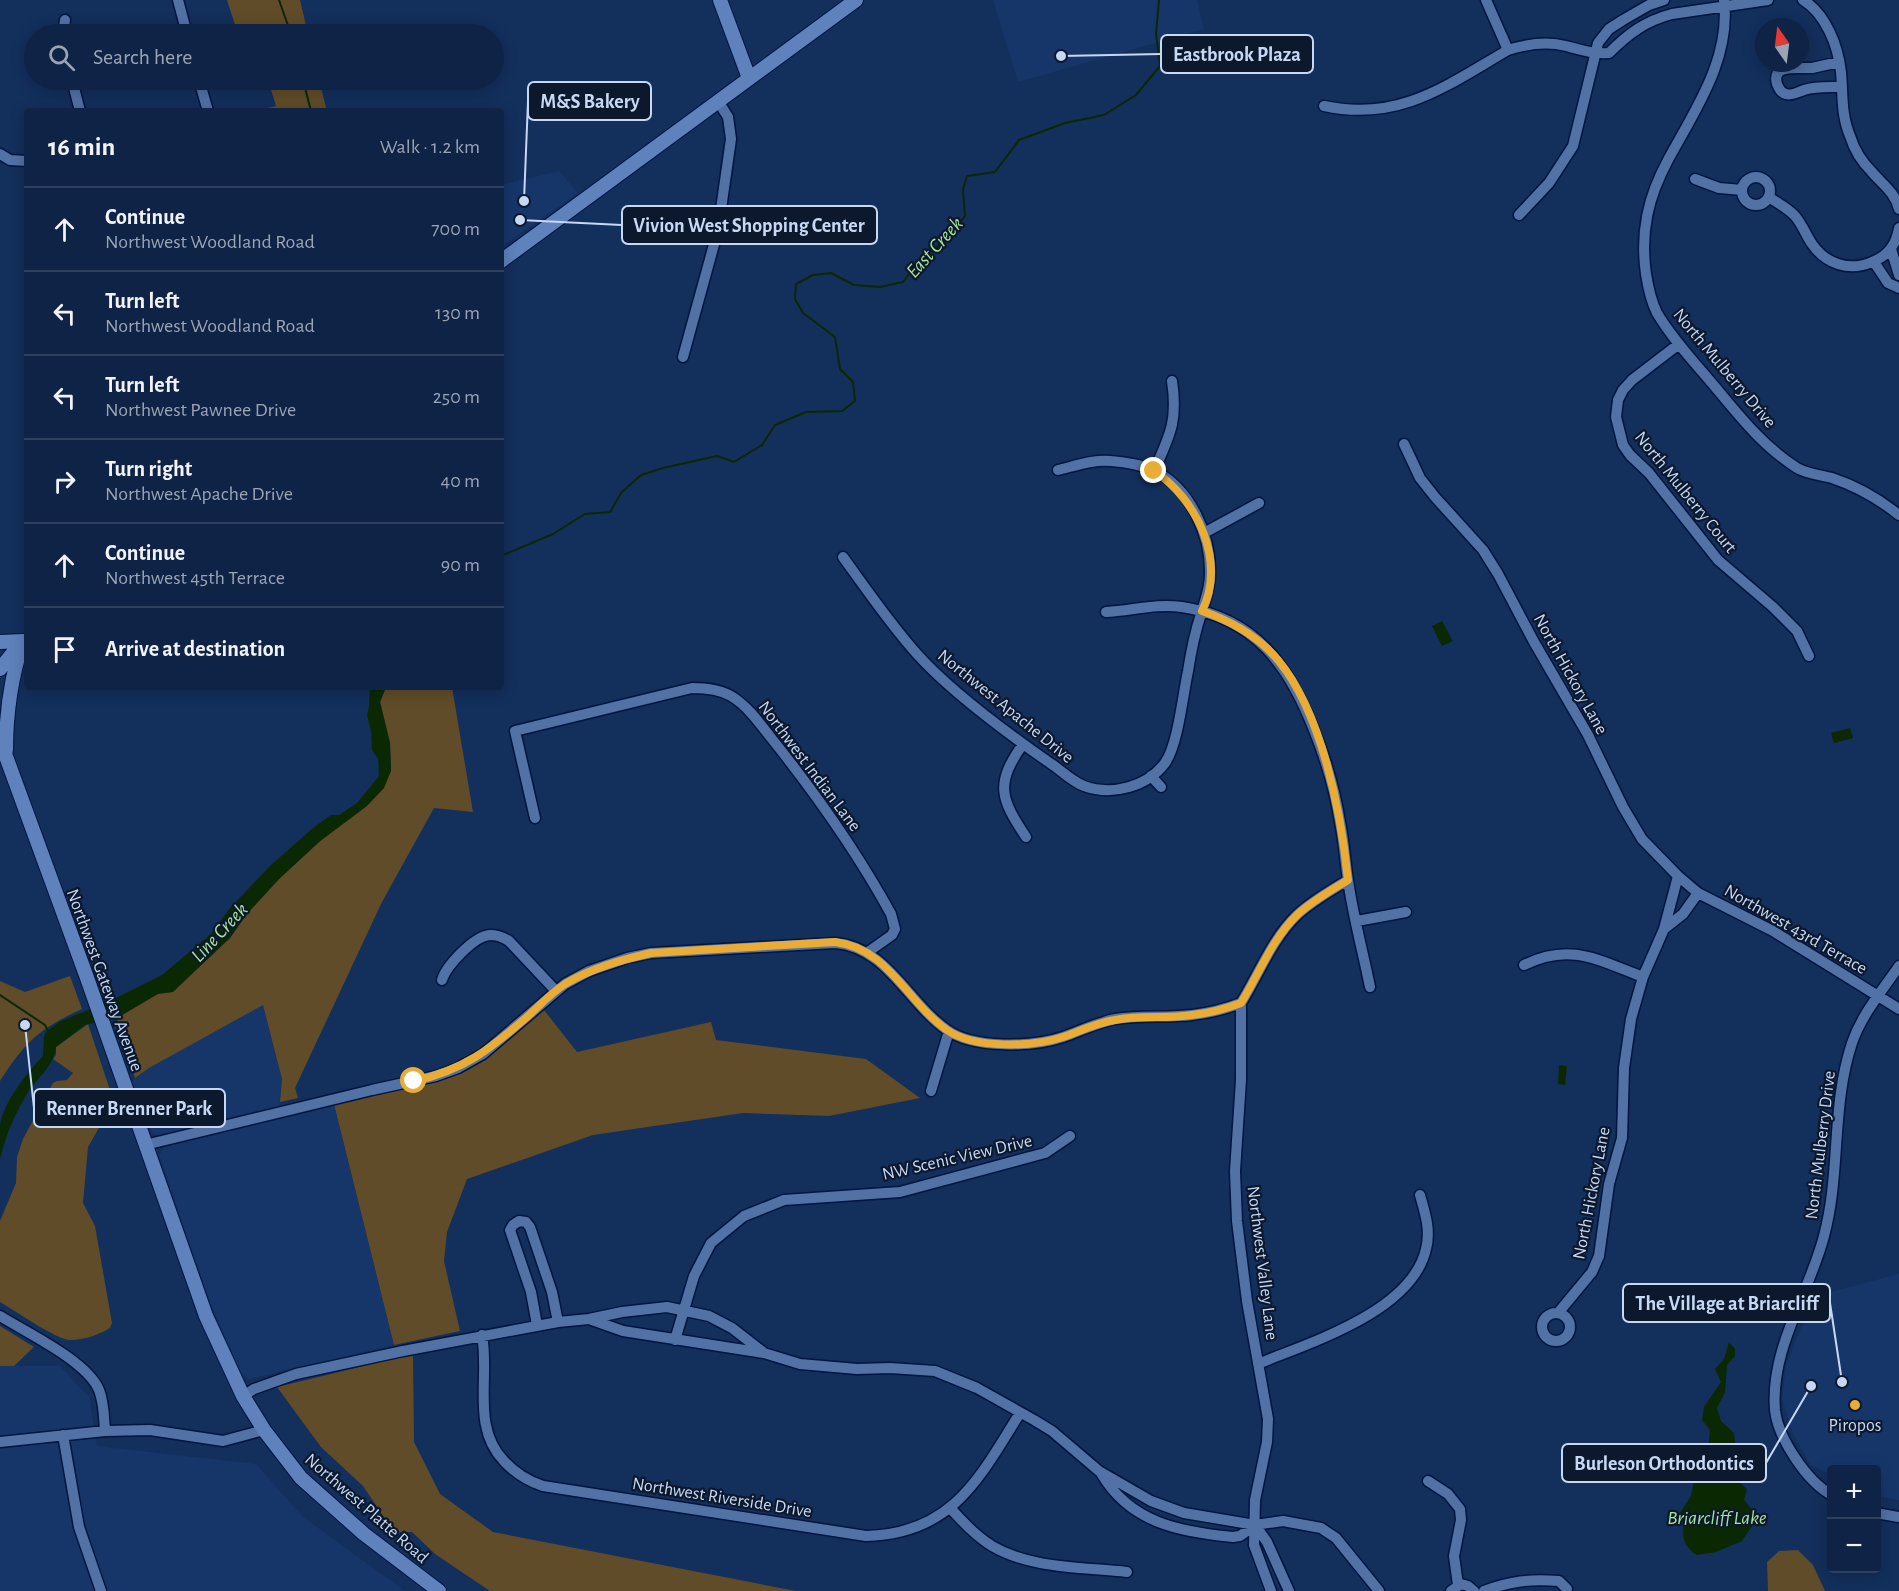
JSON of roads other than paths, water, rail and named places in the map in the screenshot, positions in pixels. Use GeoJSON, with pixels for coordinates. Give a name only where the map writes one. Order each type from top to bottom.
{"type":"FeatureCollection","features":[{"type":"Feature","properties":{"kind":"main road"},"geometry":{"type":"LineString","coordinates":[[720,0],[749,78]]}},
{"type":"Feature","properties":{"kind":"main road"},"geometry":{"type":"LineString","coordinates":[[504,259],[856,0]]}},
{"type":"Feature","properties":{"kind":"main road"},"geometry":{"type":"LineString","coordinates":[[0,642],[24,639]]}},
{"type":"Feature","properties":{"kind":"main road"},"geometry":{"type":"LineString","coordinates":[[0,669],[24,640]]}},
{"type":"Feature","properties":{"kind":"main road"},"geometry":{"type":"LineString","coordinates":[[3,758],[16,662],[24,642]]}},
{"type":"Feature","properties":{"kind":"main road","name":"Northwest Gateway Avenue"},"geometry":{"type":"LineString","coordinates":[[0,740],[3,758],[86,975],[206,1316],[243,1396],[264,1430]]}},
{"type":"Feature","properties":{"kind":"main road","name":"Northwest Platte Road"},"geometry":{"type":"LineString","coordinates":[[264,1430],[289,1464],[310,1486],[364,1534],[439,1591]]}},
{"type":"Feature","properties":{"kind":"street"},"geometry":{"type":"LineString","coordinates":[[178,0],[184,24]]}},
{"type":"Feature","properties":{"kind":"street"},"geometry":{"type":"LineString","coordinates":[[1486,0],[1508,50]]}},
{"type":"Feature","properties":{"kind":"street"},"geometry":{"type":"LineString","coordinates":[[1519,215],[1549,183],[1573,146],[1598,43],[1609,29],[1636,5],[1664,0]]}},
{"type":"Feature","properties":{"kind":"street"},"geometry":{"type":"LineString","coordinates":[[1323,106],[1343,111],[1369,111],[1409,103],[1444,87],[1508,50],[1545,44],[1566,46],[1596,54],[1609,53],[1634,30],[1672,14],[1724,3],[1768,0]]}},
{"type":"Feature","properties":{"kind":"street"},"geometry":{"type":"LineString","coordinates":[[1803,0],[1823,21],[1832,38],[1839,62],[1845,120],[1856,150],[1871,172],[1894,195],[1899,209]]}},
{"type":"Feature","properties":{"kind":"street","name":"North Mulberry Drive"},"geometry":{"type":"LineString","coordinates":[[1724,3],[1725,34],[1714,71],[1659,176],[1651,196],[1646,218],[1644,251],[1650,293],[1658,313],[1679,344],[1752,432],[1798,469],[1851,485],[1899,515]]}},
{"type":"Feature","properties":{"kind":"street"},"geometry":{"type":"LineString","coordinates":[[1636,5],[1644,24]]}},
{"type":"Feature","properties":{"kind":"street"},"geometry":{"type":"LineString","coordinates":[[64,24],[65,20]]}},
{"type":"Feature","properties":{"kind":"street"},"geometry":{"type":"LineString","coordinates":[[1839,62],[1816,67],[1790,67],[1783,69],[1776,80],[1780,91],[1792,95],[1815,88],[1841,87]]}},
{"type":"Feature","properties":{"kind":"street"},"geometry":{"type":"LineString","coordinates":[[75,90],[79,108]]}},
{"type":"Feature","properties":{"kind":"street"},"geometry":{"type":"LineString","coordinates":[[202,90],[207,108]]}},
{"type":"Feature","properties":{"kind":"street"},"geometry":{"type":"LineString","coordinates":[[683,357],[718,230],[731,142],[731,126],[718,101]]}},
{"type":"Feature","properties":{"kind":"street"},"geometry":{"type":"LineString","coordinates":[[0,154],[10,160],[24,161]]}},
{"type":"Feature","properties":{"kind":"street"},"geometry":{"type":"LineString","coordinates":[[1760,177],[1769,185],[1769,197],[1764,202],[1752,205],[1746,201],[1742,190],[1748,179],[1760,177]]}},
{"type":"Feature","properties":{"kind":"street"},"geometry":{"type":"LineString","coordinates":[[1695,179],[1719,188],[1742,190]]}},
{"type":"Feature","properties":{"kind":"street"},"geometry":{"type":"LineString","coordinates":[[1769,197],[1795,217],[1819,253],[1843,266],[1851,267],[1874,262],[1891,249],[1899,228]]}},
{"type":"Feature","properties":{"kind":"street"},"geometry":{"type":"LineString","coordinates":[[1891,249],[1899,274]]}},
{"type":"Feature","properties":{"kind":"street"},"geometry":{"type":"LineString","coordinates":[[1874,262],[1888,283],[1899,288]]}},
{"type":"Feature","properties":{"kind":"street","name":"North Mulberry Court"},"geometry":{"type":"LineString","coordinates":[[1679,344],[1632,380],[1618,400],[1616,417],[1623,445],[1649,473],[1718,560],[1773,607],[1797,631],[1809,656]]}},
{"type":"Feature","properties":{"kind":"street"},"geometry":{"type":"LineString","coordinates":[[1058,470],[1084,463],[1109,460],[1138,465],[1154,471],[1174,422],[1175,401],[1172,381]]}},
{"type":"Feature","properties":{"kind":"street","name":"North Hickory Lane"},"geometry":{"type":"LineString","coordinates":[[1404,444],[1420,478],[1483,550],[1498,574],[1534,642],[1577,715],[1623,807],[1642,839],[1678,876],[1664,929],[1643,977],[1630,1027],[1624,1068],[1622,1138],[1609,1184],[1599,1256],[1592,1272],[1558,1313]]}},
{"type":"Feature","properties":{"kind":"street","name":"Northwest Apache Drive"},"geometry":{"type":"LineString","coordinates":[[843,557],[918,656],[952,688],[1073,780],[1085,786],[1108,791],[1133,786],[1151,776],[1166,762],[1173,747],[1190,657],[1208,594],[1210,566],[1204,533],[1197,516],[1185,498],[1154,471]]}},
{"type":"Feature","properties":{"kind":"street"},"geometry":{"type":"LineString","coordinates":[[1204,533],[1259,503]]}},
{"type":"Feature","properties":{"kind":"street"},"geometry":{"type":"LineString","coordinates":[[1106,612],[1165,605],[1202,611],[1228,621],[1255,638],[1277,659],[1295,686],[1320,744],[1328,769],[1340,820],[1348,880],[1370,987]]}},
{"type":"Feature","properties":{"kind":"street","name":"Northwest Indian Lane"},"geometry":{"type":"LineString","coordinates":[[536,818],[515,731],[692,688],[710,688],[730,695],[746,706],[792,764],[837,827],[891,914],[895,929],[892,935],[868,952]]}},
{"type":"Feature","properties":{"kind":"street"},"geometry":{"type":"LineString","coordinates":[[1023,744],[1008,765],[1005,797],[1011,814],[1026,837]]}},
{"type":"Feature","properties":{"kind":"street"},"geometry":{"type":"LineString","coordinates":[[1151,776],[1161,787]]}},
{"type":"Feature","properties":{"kind":"street","name":"Northwest 43rd Terrace"},"geometry":{"type":"LineString","coordinates":[[1678,876],[1698,893],[1773,931],[1899,1009]]}},
{"type":"Feature","properties":{"kind":"street"},"geometry":{"type":"LineString","coordinates":[[145,1145],[447,1072],[483,1054],[556,991],[589,971],[627,958],[651,953],[835,942],[854,946],[877,959],[948,1031],[974,1041],[1022,1044],[1042,1042],[1115,1019],[1190,1016],[1215,1012],[1241,1003],[1272,948],[1296,916],[1320,897],[1348,880]]}},
{"type":"Feature","properties":{"kind":"street","name":"North Hickory Lane"},"geometry":{"type":"LineString","coordinates":[[1664,929],[1683,914],[1698,893]]}},
{"type":"Feature","properties":{"kind":"street"},"geometry":{"type":"LineString","coordinates":[[1357,921],[1406,912]]}},
{"type":"Feature","properties":{"kind":"street"},"geometry":{"type":"LineString","coordinates":[[442,980],[449,964],[477,940],[492,935],[501,936],[508,941],[556,991]]}},
{"type":"Feature","properties":{"kind":"street"},"geometry":{"type":"LineString","coordinates":[[1524,965],[1553,954],[1579,954],[1643,977]]}},
{"type":"Feature","properties":{"kind":"street","name":"North Mulberry Drive"},"geometry":{"type":"LineString","coordinates":[[1827,1492],[1811,1478],[1787,1444],[1776,1411],[1777,1372],[1797,1306],[1821,1249],[1827,1226],[1844,1072],[1853,1041],[1864,1017],[1899,966]]}},
{"type":"Feature","properties":{"kind":"street","name":"Northwest Valley Lane"},"geometry":{"type":"LineString","coordinates":[[1241,1003],[1240,1090],[1235,1171],[1237,1221],[1247,1301],[1267,1402],[1269,1430],[1255,1500],[1254,1545],[1271,1591]]}},
{"type":"Feature","properties":{"kind":"street"},"geometry":{"type":"LineString","coordinates":[[931,1091],[948,1031]]}},
{"type":"Feature","properties":{"kind":"street","name":"NW Scenic View Drive"},"geometry":{"type":"LineString","coordinates":[[675,1340],[694,1276],[711,1243],[744,1216],[784,1200],[900,1192],[1045,1153],[1070,1136]]}},
{"type":"Feature","properties":{"kind":"street"},"geometry":{"type":"LineString","coordinates":[[1260,1363],[1356,1321],[1403,1290],[1422,1262],[1426,1248],[1427,1221],[1420,1195]]}},
{"type":"Feature","properties":{"kind":"street"},"geometry":{"type":"LineString","coordinates":[[537,1325],[531,1292],[510,1230],[519,1221],[526,1222],[530,1227],[552,1292],[558,1322]]}},
{"type":"Feature","properties":{"kind":"street"},"geometry":{"type":"LineString","coordinates":[[243,1396],[254,1389],[296,1374],[537,1325],[667,1307],[709,1316],[732,1328],[764,1353]]}},
{"type":"Feature","properties":{"kind":"street"},"geometry":{"type":"LineString","coordinates":[[0,1316],[87,1372],[99,1390],[105,1431]]}},
{"type":"Feature","properties":{"kind":"street"},"geometry":{"type":"LineString","coordinates":[[589,1319],[623,1331],[764,1353],[800,1364],[857,1370],[890,1368],[935,1371],[977,1388],[1052,1431],[1099,1471],[1150,1501],[1184,1513],[1255,1525],[1283,1521],[1310,1525],[1329,1532],[1379,1591]]}},
{"type":"Feature","properties":{"kind":"street","name":"Northwest Riverside Drive"},"geometry":{"type":"LineString","coordinates":[[482,1335],[486,1352],[485,1428],[498,1455],[531,1482],[554,1488],[867,1536],[887,1536],[906,1531],[927,1523],[951,1509],[988,1466],[1020,1413]]}},
{"type":"Feature","properties":{"kind":"street"},"geometry":{"type":"LineString","coordinates":[[0,1442],[105,1431],[150,1430],[223,1441],[264,1430]]}},
{"type":"Feature","properties":{"kind":"street"},"geometry":{"type":"LineString","coordinates":[[63,1435],[79,1527],[101,1591]]}},
{"type":"Feature","properties":{"kind":"street"},"geometry":{"type":"LineString","coordinates":[[1099,1471],[1111,1491],[1140,1514],[1178,1529],[1233,1537],[1240,1536],[1255,1525]]}},
{"type":"Feature","properties":{"kind":"street"},"geometry":{"type":"LineString","coordinates":[[1428,1481],[1448,1494],[1460,1509],[1461,1520],[1454,1556],[1454,1588],[1468,1586],[1474,1591]]}},
{"type":"Feature","properties":{"kind":"street"},"geometry":{"type":"LineString","coordinates":[[951,1509],[975,1534],[1004,1552],[1043,1563],[1127,1572]]}},
{"type":"Feature","properties":{"kind":"street"},"geometry":{"type":"LineString","coordinates":[[1881,1514],[1899,1517]]}},
{"type":"Feature","properties":{"kind":"street"},"geometry":{"type":"LineString","coordinates":[[1255,1525],[1267,1542],[1289,1591]]}},
{"type":"Feature","properties":{"kind":"street"},"geometry":{"type":"LineString","coordinates":[[1484,1591],[1525,1579],[1558,1581],[1567,1589]]}},
{"type":"Feature","properties":{"kind":"water"},"geometry":{"type":"Polygon","coordinates":[[[1442,621],[1453,641],[1442,646],[1432,626],[1442,621]]]}},
{"type":"Feature","properties":{"kind":"water"},"geometry":{"type":"Polygon","coordinates":[[[370,690],[385,690],[380,702],[390,743],[391,771],[384,788],[367,806],[319,842],[279,879],[246,915],[230,938],[173,992],[158,994],[119,1017],[85,1025],[56,1047],[49,1066],[31,1088],[18,1110],[0,1159],[2,1116],[17,1088],[43,1056],[46,1032],[59,1022],[112,1000],[162,975],[211,934],[230,908],[270,866],[313,828],[331,815],[339,815],[357,803],[379,776],[378,759],[372,750],[367,715],[370,690]]]}},
{"type":"Feature","properties":{"kind":"water"},"geometry":{"type":"Polygon","coordinates":[[[1850,728],[1853,738],[1834,743],[1831,733],[1850,728]]]}},
{"type":"Feature","properties":{"kind":"water"},"geometry":{"type":"Polygon","coordinates":[[[1559,1065],[1567,1066],[1565,1085],[1558,1084],[1559,1065]]]}},
{"type":"Feature","properties":{"kind":"water","name":"Briarcliff Lake"},"geometry":{"type":"Polygon","coordinates":[[[1729,1342],[1735,1349],[1735,1356],[1727,1365],[1725,1392],[1717,1408],[1721,1421],[1734,1433],[1736,1450],[1742,1449],[1748,1460],[1732,1469],[1736,1479],[1747,1489],[1744,1500],[1758,1517],[1742,1541],[1716,1552],[1697,1555],[1686,1544],[1683,1536],[1685,1521],[1678,1516],[1691,1496],[1698,1460],[1708,1451],[1710,1430],[1702,1420],[1704,1407],[1721,1382],[1715,1369],[1724,1359],[1729,1342]]]}},
{"type":"Feature","properties":{"kind":"waterway","name":"Line Creek"},"geometry":{"type":"LineString","coordinates":[[279,0],[287,24]]}},
{"type":"Feature","properties":{"kind":"waterway","name":"East Creek"},"geometry":{"type":"LineString","coordinates":[[504,555],[553,534],[585,514],[610,512],[621,493],[641,475],[717,456],[734,462],[762,445],[775,425],[806,412],[842,411],[855,401],[853,382],[840,369],[835,337],[803,313],[795,299],[796,284],[813,275],[831,273],[854,285],[880,287],[903,282],[920,260],[949,237],[965,216],[963,190],[967,176],[995,172],[1019,140],[1065,123],[1104,115],[1136,95],[1160,66],[1156,34],[1159,0]]}},
{"type":"Feature","properties":{"kind":"waterway","name":"Line Creek"},"geometry":{"type":"LineString","coordinates":[[306,90],[310,108]]}},
{"type":"Feature","properties":{"kind":"waterway"},"geometry":{"type":"LineString","coordinates":[[0,995],[45,1025],[49,1033]]}},
{"type":"Feature","properties":{"kind":"place","name":"Eastbrook Plaza"},"geometry":{"type":"Point","coordinates":[1061,56]}},
{"type":"Feature","properties":{"kind":"place","name":"M&S Bakery"},"geometry":{"type":"Point","coordinates":[524,201]}},
{"type":"Feature","properties":{"kind":"place","name":"Vivion West Shopping Center"},"geometry":{"type":"Point","coordinates":[520,220]}},
{"type":"Feature","properties":{"kind":"place","name":"Renner Brenner Park"},"geometry":{"type":"Point","coordinates":[25,1025]}},
{"type":"Feature","properties":{"kind":"place","name":"The Village at Briarcliff"},"geometry":{"type":"Point","coordinates":[1842,1382]}},
{"type":"Feature","properties":{"kind":"place","name":"Burleson Orthodontics"},"geometry":{"type":"Point","coordinates":[1811,1386]}},
{"type":"Feature","properties":{"kind":"place","name":"Piropos"},"geometry":{"type":"Point","coordinates":[1855,1405]}}]}
